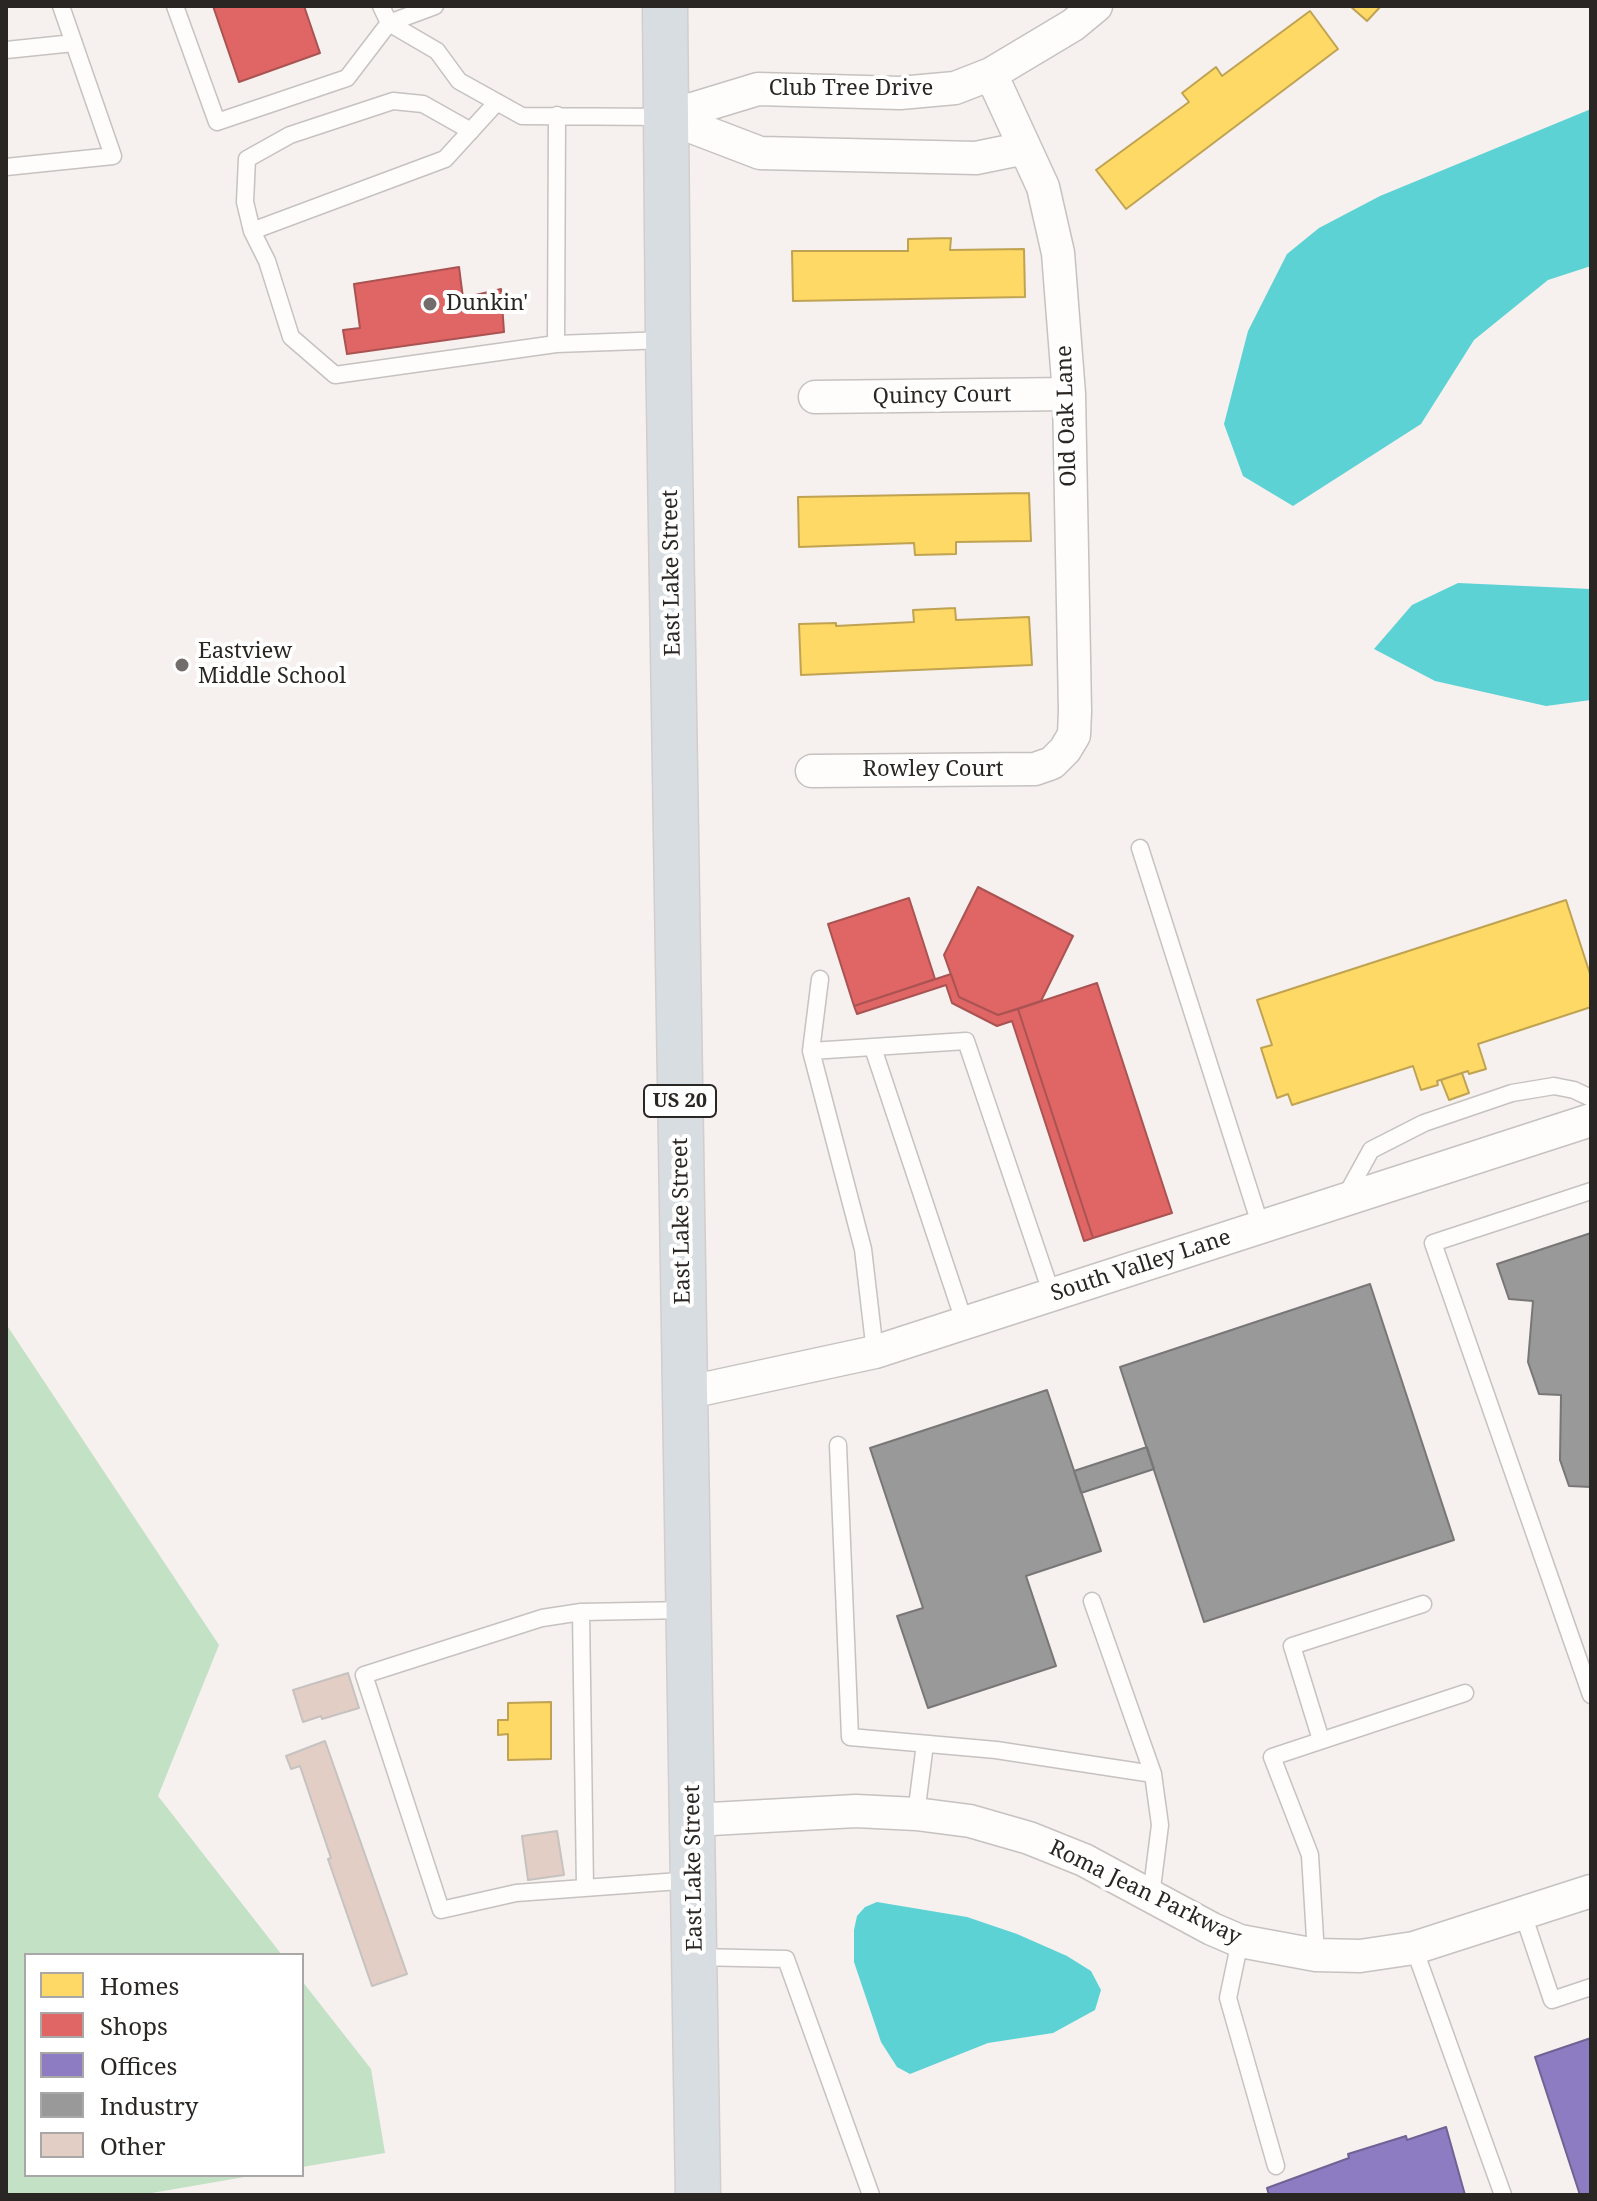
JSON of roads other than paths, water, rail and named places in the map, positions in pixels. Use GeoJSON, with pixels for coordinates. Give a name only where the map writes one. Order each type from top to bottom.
{"type":"FeatureCollection","features":[{"type":"Feature","properties":{"kind":"highway","name":"East Lake Street"},"geometry":{"type":"LineString","coordinates":[[665,6],[698,2195]]}},
{"type":"Feature","properties":{"kind":"street","name":"Club Tree Drive"},"geometry":{"type":"LineString","coordinates":[[666,117],[758,89],[900,93],[955,88],[991,74],[1081,12]]}},
{"type":"Feature","properties":{"kind":"street","name":"Old Oak Lane"},"geometry":{"type":"LineString","coordinates":[[991,74],[1043,187],[1058,253],[1069,394],[1075,711],[1074,735],[1052,763]]}},
{"type":"Feature","properties":{"kind":"street"},"geometry":{"type":"LineString","coordinates":[[666,117],[760,153],[976,158],[1025,148]]}},
{"type":"Feature","properties":{"kind":"street","name":"Quincy Court"},"geometry":{"type":"LineString","coordinates":[[815,397],[1069,394]]}},
{"type":"Feature","properties":{"kind":"street","name":"Rowley Court"},"geometry":{"type":"LineString","coordinates":[[812,771],[1035,769],[1052,763]]}},
{"type":"Feature","properties":{"kind":"street","name":"South Valley Lane"},"geometry":{"type":"LineString","coordinates":[[685,1393],[875,1352],[1591,1120]]}},
{"type":"Feature","properties":{"kind":"street","name":"Roma Jean Parkway"},"geometry":{"type":"LineString","coordinates":[[693,1820],[856,1811],[970,1821],[1029,1838],[1084,1860],[1240,1941],[1316,1955],[1360,1956],[1414,1948],[1591,1891]]}},
{"type":"Feature","properties":{"kind":"lane"},"geometry":{"type":"LineString","coordinates":[[6,167],[113,156],[61,6]]}},
{"type":"Feature","properties":{"kind":"lane"},"geometry":{"type":"LineString","coordinates":[[175,6],[217,122],[347,78],[389,23],[435,6]]}},
{"type":"Feature","properties":{"kind":"lane"},"geometry":{"type":"LineString","coordinates":[[381,6],[389,23],[437,51],[459,81],[522,116],[666,117]]}},
{"type":"Feature","properties":{"kind":"lane"},"geometry":{"type":"LineString","coordinates":[[6,50],[74,43]]}},
{"type":"Feature","properties":{"kind":"lane"},"geometry":{"type":"LineString","coordinates":[[471,131],[423,104],[393,101],[290,135],[247,159],[245,202],[252,231],[267,261],[291,337],[335,375],[556,344],[668,340]]}},
{"type":"Feature","properties":{"kind":"lane"},"geometry":{"type":"LineString","coordinates":[[252,231],[445,159],[497,102]]}},
{"type":"Feature","properties":{"kind":"lane"},"geometry":{"type":"LineString","coordinates":[[556,344],[557,115]]}},
{"type":"Feature","properties":{"kind":"lane"},"geometry":{"type":"LineString","coordinates":[[1140,848],[1261,1227]]}},
{"type":"Feature","properties":{"kind":"lane"},"geometry":{"type":"LineString","coordinates":[[820,979],[811,1051],[863,1249],[875,1352]]}},
{"type":"Feature","properties":{"kind":"lane"},"geometry":{"type":"LineString","coordinates":[[811,1051],[966,1041],[1052,1295]]}},
{"type":"Feature","properties":{"kind":"lane"},"geometry":{"type":"LineString","coordinates":[[873,1048],[965,1324]]}},
{"type":"Feature","properties":{"kind":"lane"},"geometry":{"type":"LineString","coordinates":[[1343,1201],[1371,1150],[1424,1123],[1512,1093],[1554,1086],[1591,1098]]}},
{"type":"Feature","properties":{"kind":"lane"},"geometry":{"type":"LineString","coordinates":[[1591,1191],[1433,1243],[1591,1695]]}},
{"type":"Feature","properties":{"kind":"lane"},"geometry":{"type":"LineString","coordinates":[[838,1445],[850,1737],[996,1750],[1153,1774]]}},
{"type":"Feature","properties":{"kind":"lane"},"geometry":{"type":"LineString","coordinates":[[1092,1601],[1153,1774],[1160,1825],[1151,1896]]}},
{"type":"Feature","properties":{"kind":"lane"},"geometry":{"type":"LineString","coordinates":[[1321,1740],[1292,1646],[1423,1604]]}},
{"type":"Feature","properties":{"kind":"lane"},"geometry":{"type":"LineString","coordinates":[[689,1610],[581,1612],[542,1618],[364,1675],[441,1910],[516,1893],[694,1880]]}},
{"type":"Feature","properties":{"kind":"lane"},"geometry":{"type":"LineString","coordinates":[[581,1612],[585,1888]]}},
{"type":"Feature","properties":{"kind":"lane"},"geometry":{"type":"LineString","coordinates":[[1316,1955],[1310,1855],[1272,1757],[1465,1693]]}},
{"type":"Feature","properties":{"kind":"lane"},"geometry":{"type":"LineString","coordinates":[[916,1814],[925,1744]]}},
{"type":"Feature","properties":{"kind":"lane"},"geometry":{"type":"LineString","coordinates":[[1523,1914],[1552,2000],[1591,1987]]}},
{"type":"Feature","properties":{"kind":"lane"},"geometry":{"type":"LineString","coordinates":[[1240,1941],[1228,1998],[1276,2166]]}},
{"type":"Feature","properties":{"kind":"lane"},"geometry":{"type":"LineString","coordinates":[[1414,1948],[1503,2195]]}},
{"type":"Feature","properties":{"kind":"lane"},"geometry":{"type":"LineString","coordinates":[[695,1957],[786,1959],[871,2195]]}},
{"type":"Feature","properties":{"kind":"water"},"geometry":{"type":"Polygon","coordinates":[[[1591,109],[1591,266],[1548,280],[1474,340],[1421,424],[1293,506],[1243,476],[1224,424],[1248,331],[1287,254],[1319,228],[1380,196],[1591,109]]]}},
{"type":"Feature","properties":{"kind":"water"},"geometry":{"type":"Polygon","coordinates":[[[1458,583],[1591,589],[1591,700],[1546,706],[1435,681],[1374,649],[1412,605],[1458,583]]]}},
{"type":"Feature","properties":{"kind":"water"},"geometry":{"type":"Polygon","coordinates":[[[877,1902],[967,1917],[1067,1956],[1091,1971],[1101,1990],[1095,2010],[1053,2033],[988,2043],[910,2074],[897,2067],[881,2042],[854,1962],[857,1916],[865,1907],[877,1902]]]}},
{"type":"Feature","properties":{"kind":"place","name":"Dunkin'"},"geometry":{"type":"Point","coordinates":[430,304]}},
{"type":"Feature","properties":{"kind":"place","name":"Eastview Middle School"},"geometry":{"type":"Point","coordinates":[182,665]}}]}
